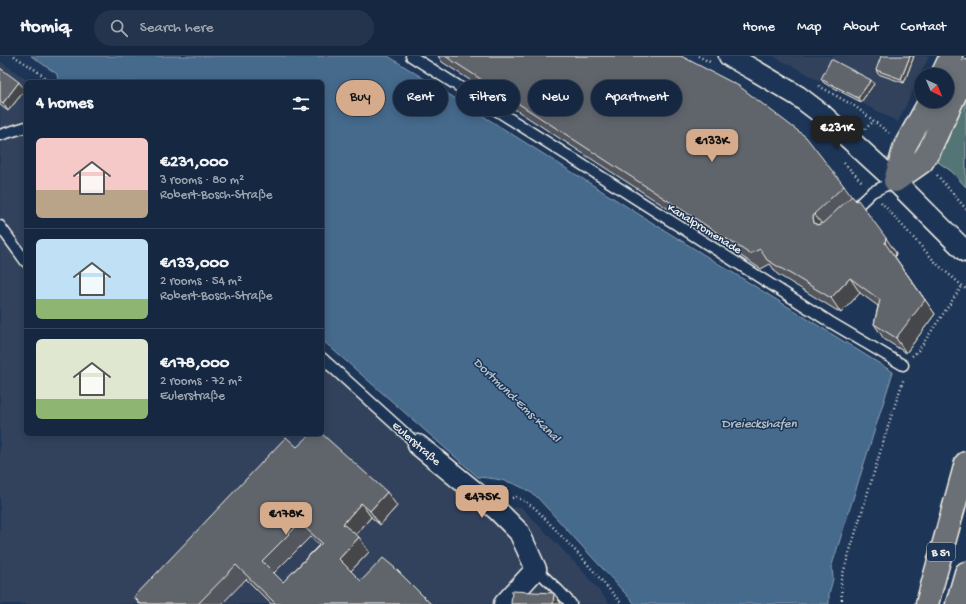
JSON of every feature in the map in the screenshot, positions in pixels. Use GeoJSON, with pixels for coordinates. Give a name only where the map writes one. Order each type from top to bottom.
{"type":"FeatureCollection","features":[{"type":"Feature","properties":{"kind":"highway"},"geometry":{"type":"LineString","coordinates":[[945,68],[951,56]]}},
{"type":"Feature","properties":{"kind":"highway"},"geometry":{"type":"LineString","coordinates":[[895,181],[922,162],[929,151],[966,71]]}},
{"type":"Feature","properties":{"kind":"highway"},"geometry":{"type":"LineString","coordinates":[[895,181],[906,146],[926,108]]}},
{"type":"Feature","properties":{"kind":"highway","name":"B 51"},"geometry":{"type":"LineString","coordinates":[[927,604],[966,462]]}},
{"type":"Feature","properties":{"kind":"highway","name":"B 51"},"geometry":{"type":"LineString","coordinates":[[957,604],[966,573]]}},
{"type":"Feature","properties":{"kind":"street"},"geometry":{"type":"LineString","coordinates":[[728,56],[801,98],[823,115],[895,181],[966,252]]}},
{"type":"Feature","properties":{"kind":"street","name":"Eulerstraße"},"geometry":{"type":"LineString","coordinates":[[418,445],[497,510],[519,532],[536,569]]}},
{"type":"Feature","properties":{"kind":"street"},"geometry":{"type":"LineString","coordinates":[[504,604],[536,569]]}},
{"type":"Feature","properties":{"kind":"lane","name":"Kanalpromenade"},"geometry":{"type":"LineString","coordinates":[[411,56],[830,322],[903,365]]}},
{"type":"Feature","properties":{"kind":"lane"},"geometry":{"type":"LineString","coordinates":[[0,135],[24,128]]}},
{"type":"Feature","properties":{"kind":"lane"},"geometry":{"type":"LineString","coordinates":[[844,218],[872,192],[895,181]]}},
{"type":"Feature","properties":{"kind":"lane"},"geometry":{"type":"LineString","coordinates":[[0,226],[24,259]]}},
{"type":"Feature","properties":{"kind":"lane","name":"Eulerstraße"},"geometry":{"type":"LineString","coordinates":[[324,360],[418,445]]}},
{"type":"Feature","properties":{"kind":"lane"},"geometry":{"type":"LineString","coordinates":[[536,569],[571,604]]}},
{"type":"Feature","properties":{"kind":"path"},"geometry":{"type":"LineString","coordinates":[[14,56],[40,73],[47,80]]}},
{"type":"Feature","properties":{"kind":"path"},"geometry":{"type":"LineString","coordinates":[[937,175],[966,209]]}},
{"type":"Feature","properties":{"kind":"path"},"geometry":{"type":"LineString","coordinates":[[882,203],[938,265],[966,289]]}},
{"type":"Feature","properties":{"kind":"path"},"geometry":{"type":"LineString","coordinates":[[842,604],[841,580],[905,376],[906,369],[903,365],[918,351],[962,286]]}},
{"type":"Feature","properties":{"kind":"path"},"geometry":{"type":"LineString","coordinates":[[497,510],[509,499],[516,497],[535,508],[583,559],[622,604]]}},
{"type":"Feature","properties":{"kind":"shaded area"},"geometry":{"type":"Polygon","coordinates":[[[773,56],[929,56],[923,68],[914,68],[914,88],[898,122],[773,56]]]}},
{"type":"Feature","properties":{"kind":"shaded area"},"geometry":{"type":"Polygon","coordinates":[[[0,61],[27,80],[24,80],[24,436],[324,436],[324,355],[424,442],[509,508],[521,507],[580,568],[610,604],[0,604],[0,61]]]}},
{"type":"Feature","properties":{"kind":"green space"},"geometry":{"type":"Polygon","coordinates":[[[966,93],[966,187],[951,171],[938,162],[966,93]]]}},
{"type":"Feature","properties":{"kind":"water","name":"Dreieckshafen"},"geometry":{"type":"Polygon","coordinates":[[[31,56],[388,56],[426,80],[393,80],[393,116],[448,116],[448,94],[456,99],[456,116],[483,116],[893,372],[832,565],[833,579],[829,594],[829,604],[635,604],[536,496],[522,487],[509,482],[478,477],[324,342],[324,80],[58,80],[57,74],[31,56]]]}},
{"type":"Feature","properties":{"kind":"building"},"geometry":{"type":"Polygon","coordinates":[[[445,56],[681,56],[739,86],[806,137],[844,186],[814,214],[814,223],[817,225],[823,223],[852,196],[856,201],[858,200],[886,238],[885,243],[925,300],[896,338],[874,324],[880,300],[850,278],[831,298],[767,260],[760,249],[750,254],[537,116],[583,116],[583,80],[528,80],[528,110],[520,105],[520,80],[482,80],[445,56]]]}},
{"type":"Feature","properties":{"kind":"building"},"geometry":{"type":"Polygon","coordinates":[[[881,56],[910,56],[901,79],[876,70],[881,56]]]}},
{"type":"Feature","properties":{"kind":"building"},"geometry":{"type":"Polygon","coordinates":[[[831,59],[871,80],[858,98],[821,79],[831,59]]]}},
{"type":"Feature","properties":{"kind":"building"},"geometry":{"type":"Polygon","coordinates":[[[0,68],[19,82],[3,103],[0,101],[0,68]]]}},
{"type":"Feature","properties":{"kind":"building"},"geometry":{"type":"Polygon","coordinates":[[[309,436],[324,436],[387,492],[370,511],[361,503],[343,524],[359,537],[339,559],[361,581],[383,558],[431,604],[276,604],[236,565],[198,604],[141,604],[134,597],[286,437],[297,447],[309,436]],[[300,523],[262,561],[283,582],[322,543],[300,523]]]}},
{"type":"Feature","properties":{"kind":"building"},"geometry":{"type":"Polygon","coordinates":[[[512,591],[554,593],[553,604],[511,604],[512,591]]]}},
{"type":"Feature","properties":{"kind":"water label","name":"Dortmund-Ems-Kanal"},"geometry":{"type":"Point","coordinates":[518,399]}}]}
